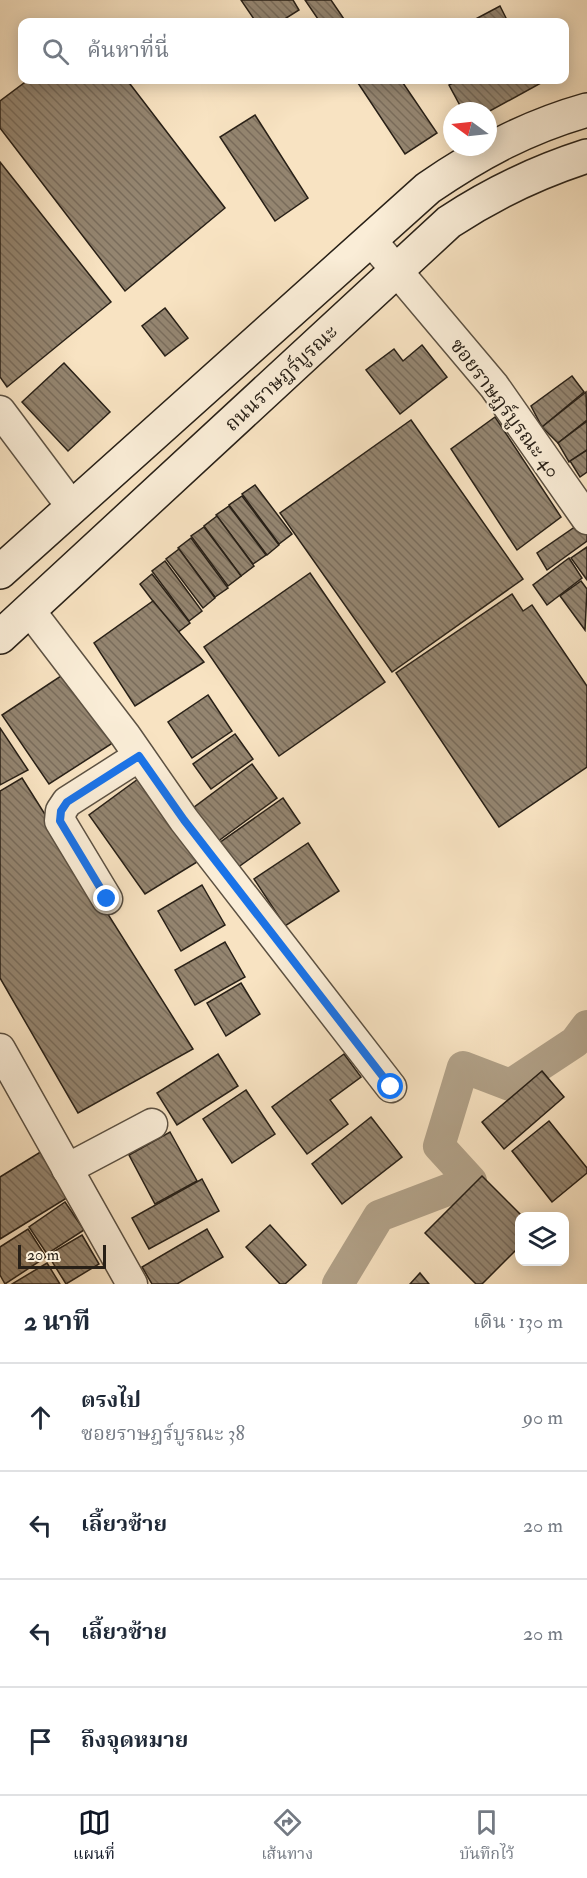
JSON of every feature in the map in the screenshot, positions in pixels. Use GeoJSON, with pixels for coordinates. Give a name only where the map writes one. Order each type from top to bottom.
{"type":"FeatureCollection","features":[{"type":"Feature","properties":{"kind":"main road"},"geometry":{"type":"LineString","coordinates":[[0,572],[428,188],[488,149],[547,121],[587,110]]}},
{"type":"Feature","properties":{"kind":"main road","name":"ถนนราษฎร์บูรณะ"},"geometry":{"type":"LineString","coordinates":[[0,637],[449,222],[482,200],[538,172],[587,156]]}},
{"type":"Feature","properties":{"kind":"main road"},"geometry":{"type":"LineString","coordinates":[[428,188],[449,222]]}},
{"type":"Feature","properties":{"kind":"street","name":"ซอยราษฎร์บูรณะ 40"},"geometry":{"type":"LineString","coordinates":[[370,239],[494,386],[587,519]]}},
{"type":"Feature","properties":{"kind":"street"},"geometry":{"type":"LineString","coordinates":[[0,411],[72,507]]}},
{"type":"Feature","properties":{"kind":"street"},"geometry":{"type":"LineString","coordinates":[[30,611],[184,820],[391,1087]]}},
{"type":"Feature","properties":{"kind":"street"},"geometry":{"type":"LineString","coordinates":[[107,899],[60,821],[61,811],[67,802],[139,756]]}},
{"type":"Feature","properties":{"kind":"street"},"geometry":{"type":"LineString","coordinates":[[0,1049],[132,1284]]}},
{"type":"Feature","properties":{"kind":"street"},"geometry":{"type":"LineString","coordinates":[[67,1169],[152,1124]]}},
{"type":"Feature","properties":{"kind":"building"},"geometry":{"type":"Polygon","coordinates":[[[241,0],[293,0],[299,10],[286,18],[253,18],[241,0]]]}},
{"type":"Feature","properties":{"kind":"building"},"geometry":{"type":"Polygon","coordinates":[[[305,0],[331,0],[343,18],[317,18],[305,0]]]}},
{"type":"Feature","properties":{"kind":"building"},"geometry":{"type":"Polygon","coordinates":[[[500,6],[506,18],[478,18],[500,6]]]}},
{"type":"Feature","properties":{"kind":"building"},"geometry":{"type":"Polygon","coordinates":[[[23,84],[130,84],[225,208],[125,291],[0,128],[0,101],[23,84]]]}},
{"type":"Feature","properties":{"kind":"building"},"geometry":{"type":"Polygon","coordinates":[[[359,84],[404,84],[437,133],[405,154],[359,84]]]}},
{"type":"Feature","properties":{"kind":"building"},"geometry":{"type":"Polygon","coordinates":[[[451,84],[539,84],[497,107],[497,102],[458,102],[449,85],[451,84]]]}},
{"type":"Feature","properties":{"kind":"building"},"geometry":{"type":"Polygon","coordinates":[[[255,115],[308,198],[275,221],[220,137],[255,115]]]}},
{"type":"Feature","properties":{"kind":"building"},"geometry":{"type":"Polygon","coordinates":[[[0,162],[111,302],[7,387],[0,377],[0,162]]]}},
{"type":"Feature","properties":{"kind":"building"},"geometry":{"type":"Polygon","coordinates":[[[165,308],[188,338],[165,356],[142,326],[165,308]]]}},
{"type":"Feature","properties":{"kind":"building"},"geometry":{"type":"Polygon","coordinates":[[[422,345],[447,377],[400,414],[366,370],[394,349],[403,361],[422,345]]]}},
{"type":"Feature","properties":{"kind":"building"},"geometry":{"type":"Polygon","coordinates":[[[64,363],[110,412],[68,451],[22,402],[64,363]]]}},
{"type":"Feature","properties":{"kind":"building"},"geometry":{"type":"Polygon","coordinates":[[[572,376],[584,392],[542,427],[531,406],[572,376]]]}},
{"type":"Feature","properties":{"kind":"building"},"geometry":{"type":"Polygon","coordinates":[[[586,392],[587,420],[558,443],[542,427],[586,392]]]}},
{"type":"Feature","properties":{"kind":"building"},"geometry":{"type":"Polygon","coordinates":[[[495,417],[561,517],[517,550],[451,449],[495,417]]]}},
{"type":"Feature","properties":{"kind":"building"},"geometry":{"type":"Polygon","coordinates":[[[411,420],[523,579],[392,672],[280,513],[411,420]]]}},
{"type":"Feature","properties":{"kind":"building"},"geometry":{"type":"Polygon","coordinates":[[[587,421],[587,450],[569,462],[558,443],[587,421]]]}},
{"type":"Feature","properties":{"kind":"building"},"geometry":{"type":"Polygon","coordinates":[[[587,450],[587,472],[580,477],[570,461],[587,450]]]}},
{"type":"Feature","properties":{"kind":"building"},"geometry":{"type":"Polygon","coordinates":[[[255,485],[292,534],[279,544],[242,494],[255,485]]]}},
{"type":"Feature","properties":{"kind":"building"},"geometry":{"type":"Polygon","coordinates":[[[242,496],[279,545],[267,555],[229,505],[242,496]]]}},
{"type":"Feature","properties":{"kind":"building"},"geometry":{"type":"Polygon","coordinates":[[[229,506],[266,555],[253,564],[216,515],[229,506]]]}},
{"type":"Feature","properties":{"kind":"building"},"geometry":{"type":"Polygon","coordinates":[[[217,516],[254,566],[241,576],[204,526],[217,516]]]}},
{"type":"Feature","properties":{"kind":"building"},"geometry":{"type":"Polygon","coordinates":[[[582,522],[587,528],[587,541],[547,570],[537,553],[582,522]]]}},
{"type":"Feature","properties":{"kind":"building"},"geometry":{"type":"Polygon","coordinates":[[[204,527],[241,576],[228,586],[191,536],[204,527]]]}},
{"type":"Feature","properties":{"kind":"building"},"geometry":{"type":"Polygon","coordinates":[[[191,538],[228,588],[215,597],[178,548],[191,538]]]}},
{"type":"Feature","properties":{"kind":"building"},"geometry":{"type":"Polygon","coordinates":[[[587,547],[587,580],[571,558],[587,547]]]}},
{"type":"Feature","properties":{"kind":"building"},"geometry":{"type":"Polygon","coordinates":[[[179,549],[215,598],[203,608],[166,559],[179,549]]]}},
{"type":"Feature","properties":{"kind":"building"},"geometry":{"type":"Polygon","coordinates":[[[569,558],[582,578],[547,605],[533,585],[569,558]]]}},
{"type":"Feature","properties":{"kind":"building"},"geometry":{"type":"Polygon","coordinates":[[[165,561],[202,611],[189,621],[152,571],[165,561]]]}},
{"type":"Feature","properties":{"kind":"building"},"geometry":{"type":"Polygon","coordinates":[[[310,573],[385,682],[279,756],[204,647],[310,573]]]}},
{"type":"Feature","properties":{"kind":"building"},"geometry":{"type":"Polygon","coordinates":[[[152,574],[190,623],[177,633],[140,584],[152,574]]]}},
{"type":"Feature","properties":{"kind":"building"},"geometry":{"type":"Polygon","coordinates":[[[581,581],[587,589],[585,630],[560,596],[581,581]]]}},
{"type":"Feature","properties":{"kind":"building"},"geometry":{"type":"Polygon","coordinates":[[[512,594],[523,611],[532,605],[587,686],[587,767],[499,827],[396,673],[512,594]]]}},
{"type":"Feature","properties":{"kind":"building"},"geometry":{"type":"Polygon","coordinates":[[[153,601],[204,662],[135,706],[94,643],[153,601]]]}},
{"type":"Feature","properties":{"kind":"building"},"geometry":{"type":"Polygon","coordinates":[[[73,668],[125,735],[49,784],[2,715],[73,668]]]}},
{"type":"Feature","properties":{"kind":"building"},"geometry":{"type":"Polygon","coordinates":[[[208,695],[232,731],[192,758],[168,722],[208,695]]]}},
{"type":"Feature","properties":{"kind":"building"},"geometry":{"type":"Polygon","coordinates":[[[0,728],[28,770],[0,785],[0,728]]]}},
{"type":"Feature","properties":{"kind":"building"},"geometry":{"type":"Polygon","coordinates":[[[235,734],[253,759],[211,789],[193,764],[235,734]]]}},
{"type":"Feature","properties":{"kind":"building"},"geometry":{"type":"Polygon","coordinates":[[[252,764],[277,798],[217,842],[193,808],[252,764]]]}},
{"type":"Feature","properties":{"kind":"building"},"geometry":{"type":"Polygon","coordinates":[[[149,771],[210,854],[145,894],[89,815],[149,771]]]}},
{"type":"Feature","properties":{"kind":"building"},"geometry":{"type":"Polygon","coordinates":[[[22,778],[193,1049],[78,1113],[0,978],[0,791],[22,778]]]}},
{"type":"Feature","properties":{"kind":"building"},"geometry":{"type":"Polygon","coordinates":[[[283,798],[300,823],[230,873],[212,848],[283,798]]]}},
{"type":"Feature","properties":{"kind":"building"},"geometry":{"type":"Polygon","coordinates":[[[308,843],[339,891],[285,926],[254,879],[308,843]]]}},
{"type":"Feature","properties":{"kind":"building"},"geometry":{"type":"Polygon","coordinates":[[[202,885],[225,925],[181,951],[158,911],[202,885]]]}},
{"type":"Feature","properties":{"kind":"building"},"geometry":{"type":"Polygon","coordinates":[[[225,942],[245,977],[195,1005],[175,970],[225,942]]]}},
{"type":"Feature","properties":{"kind":"building"},"geometry":{"type":"Polygon","coordinates":[[[241,983],[260,1014],[226,1036],[207,1003],[241,983]]]}},
{"type":"Feature","properties":{"kind":"building"},"geometry":{"type":"Polygon","coordinates":[[[218,1054],[238,1086],[177,1125],[157,1093],[218,1054]]]}},
{"type":"Feature","properties":{"kind":"building"},"geometry":{"type":"Polygon","coordinates":[[[344,1054],[361,1077],[330,1100],[348,1124],[307,1154],[272,1107],[344,1054]]]}},
{"type":"Feature","properties":{"kind":"building"},"geometry":{"type":"Polygon","coordinates":[[[542,1071],[564,1097],[504,1149],[482,1122],[542,1071]]]}},
{"type":"Feature","properties":{"kind":"building"},"geometry":{"type":"Polygon","coordinates":[[[246,1090],[275,1134],[232,1163],[203,1119],[246,1090]]]}},
{"type":"Feature","properties":{"kind":"building"},"geometry":{"type":"Polygon","coordinates":[[[371,1117],[402,1157],[342,1204],[312,1164],[371,1117]]]}},
{"type":"Feature","properties":{"kind":"building"},"geometry":{"type":"Polygon","coordinates":[[[549,1121],[587,1168],[587,1173],[552,1202],[512,1151],[549,1121]]]}},
{"type":"Feature","properties":{"kind":"building"},"geometry":{"type":"Polygon","coordinates":[[[170,1132],[197,1181],[155,1204],[129,1155],[170,1132]]]}},
{"type":"Feature","properties":{"kind":"building"},"geometry":{"type":"Polygon","coordinates":[[[42,1151],[70,1196],[0,1239],[0,1177],[42,1151]]]}},
{"type":"Feature","properties":{"kind":"building"},"geometry":{"type":"Polygon","coordinates":[[[482,1176],[518,1212],[515,1212],[515,1251],[482,1284],[476,1284],[425,1233],[482,1176]]]}},
{"type":"Feature","properties":{"kind":"building"},"geometry":{"type":"Polygon","coordinates":[[[202,1179],[219,1211],[149,1249],[132,1218],[202,1179]]]}},
{"type":"Feature","properties":{"kind":"building"},"geometry":{"type":"Polygon","coordinates":[[[65,1202],[84,1230],[47,1254],[29,1227],[65,1202]]]}},
{"type":"Feature","properties":{"kind":"building"},"geometry":{"type":"Polygon","coordinates":[[[270,1225],[306,1265],[285,1284],[280,1284],[246,1247],[270,1225]]]}},
{"type":"Feature","properties":{"kind":"building"},"geometry":{"type":"Polygon","coordinates":[[[28,1229],[46,1257],[5,1284],[0,1275],[0,1247],[28,1229]]]}},
{"type":"Feature","properties":{"kind":"building"},"geometry":{"type":"Polygon","coordinates":[[[207,1229],[223,1257],[177,1284],[152,1284],[142,1267],[207,1229]]]}},
{"type":"Feature","properties":{"kind":"building"},"geometry":{"type":"Polygon","coordinates":[[[82,1235],[99,1264],[66,1284],[48,1255],[82,1235]]]}},
{"type":"Feature","properties":{"kind":"building"},"geometry":{"type":"Polygon","coordinates":[[[47,1263],[60,1284],[12,1284],[47,1263]]]}},
{"type":"Feature","properties":{"kind":"building"},"geometry":{"type":"Polygon","coordinates":[[[420,1273],[429,1284],[410,1284],[420,1273]]]}},
{"type":"Feature","properties":{"kind":"waterway"},"geometry":{"type":"LineString","coordinates":[[338,1284],[379,1216],[471,1181],[439,1146],[463,1067],[510,1085],[575,1042],[587,1026]]}},
{"type":"Feature","properties":{"kind":"route"},"geometry":{"type":"LineString","coordinates":[[107,899],[60,821],[61,811],[67,802],[139,756],[184,820],[391,1087]]}}]}
